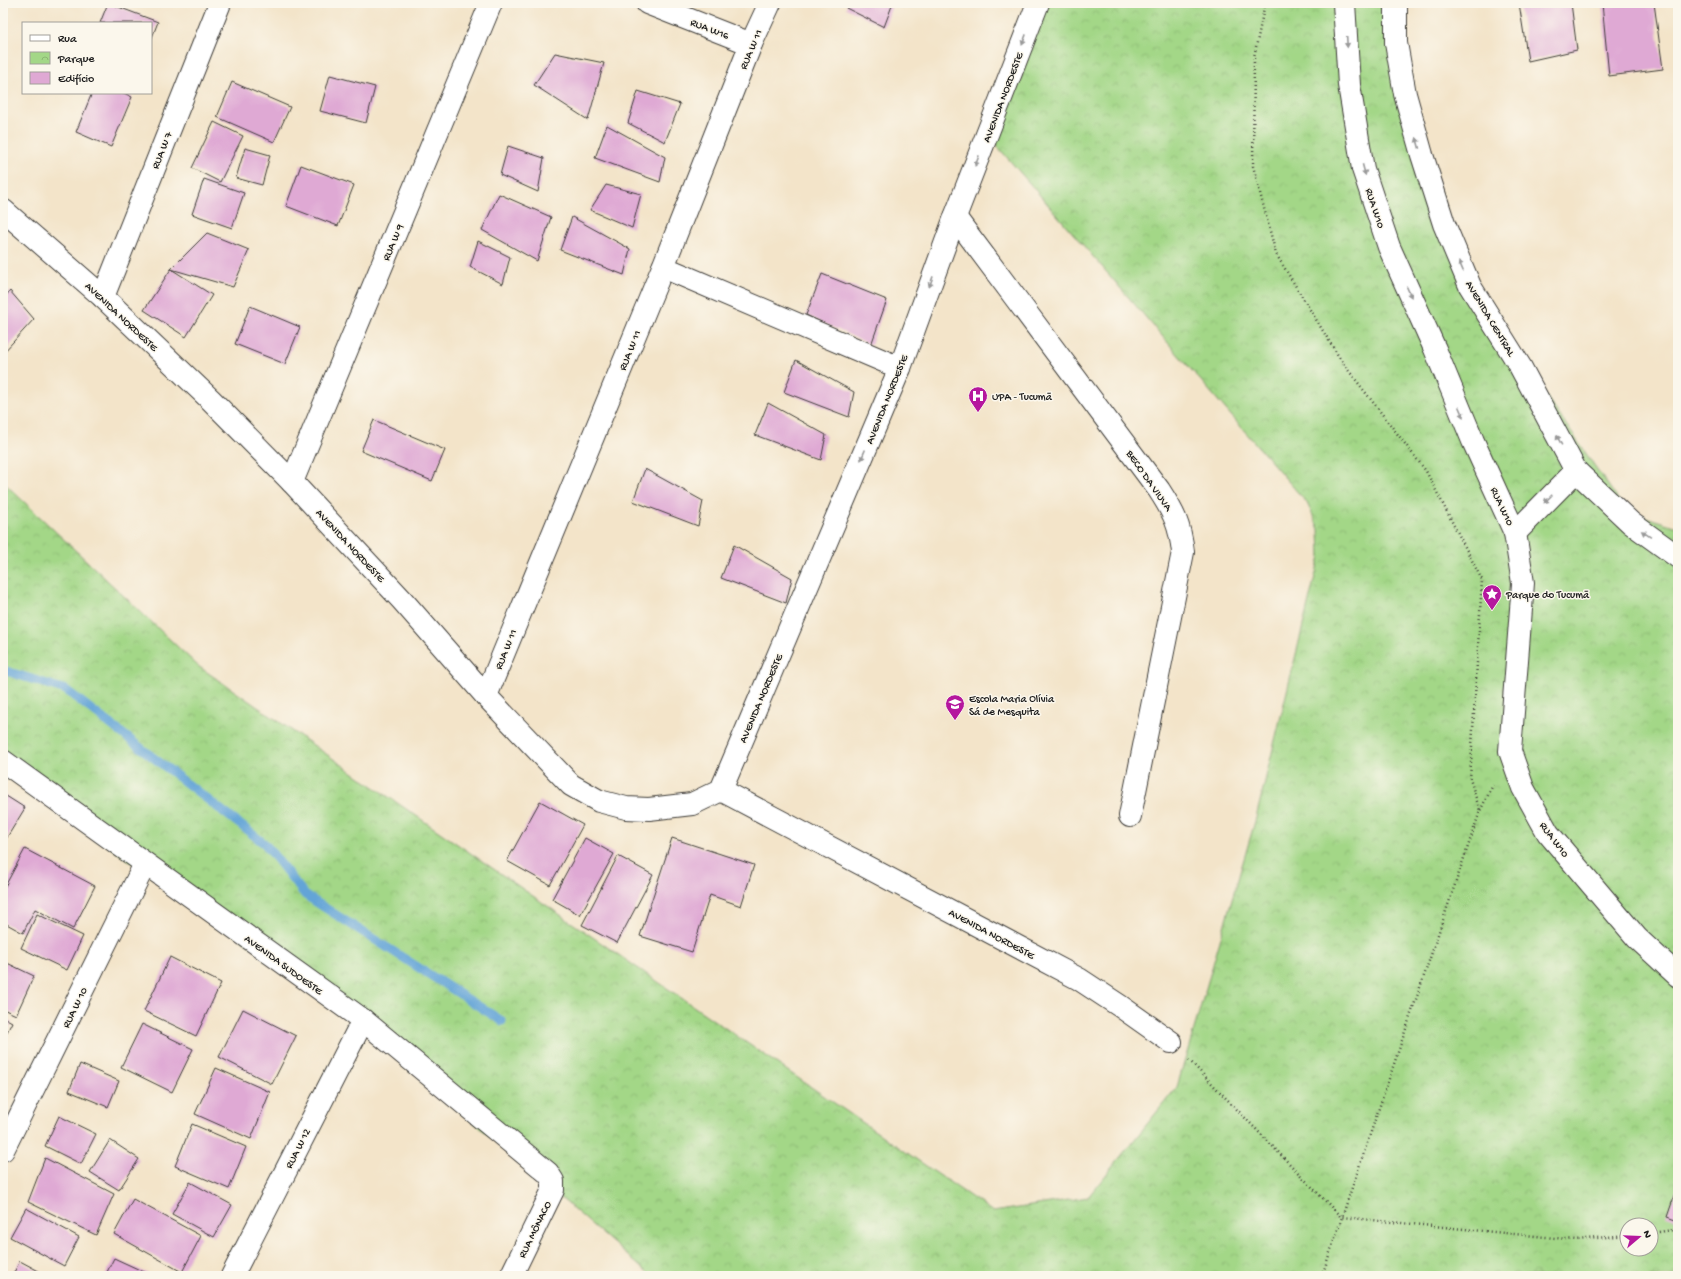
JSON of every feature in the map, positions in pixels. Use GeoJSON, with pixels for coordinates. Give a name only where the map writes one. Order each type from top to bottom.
{"type":"FeatureCollection","features":[{"type":"Feature","properties":{"kind":"street","name":"RUA W 7"},"geometry":{"type":"LineString","coordinates":[[103,297],[220,3]]}},
{"type":"Feature","properties":{"kind":"street","name":"RUA W 9"},"geometry":{"type":"LineString","coordinates":[[292,482],[491,3]]}},
{"type":"Feature","properties":{"kind":"street","name":"RUA W16"},"geometry":{"type":"LineString","coordinates":[[646,3],[751,44]]}},
{"type":"Feature","properties":{"kind":"street","name":"RUA W 11"},"geometry":{"type":"LineString","coordinates":[[486,696],[663,267],[751,44],[770,3]]}},
{"type":"Feature","properties":{"kind":"street","name":"AVENIDA NORDESTE"},"geometry":{"type":"LineString","coordinates":[[3,210],[103,297],[211,400],[292,482],[402,600],[486,696],[571,785],[599,801],[626,808],[649,809],[692,804],[721,790],[900,368],[955,217],[1038,3]]}},
{"type":"Feature","properties":{"kind":"street","name":"RUA W10"},"geometry":{"type":"LineString","coordinates":[[1344,3],[1349,85],[1363,169],[1389,247],[1435,349],[1473,441],[1515,533],[1523,583],[1510,751],[1523,788],[1548,833],[1637,938],[1678,976]]}},
{"type":"Feature","properties":{"kind":"street","name":"AVENIDA CENTRAL"},"geometry":{"type":"LineString","coordinates":[[1396,3],[1396,43],[1405,94],[1422,155],[1444,224],[1470,286],[1520,366],[1576,471],[1631,524],[1678,557]]}},
{"type":"Feature","properties":{"kind":"street","name":"BECO DA VIUVA"},"geometry":{"type":"LineString","coordinates":[[955,217],[1159,490],[1172,510],[1181,531],[1182,552],[1130,816]]}},
{"type":"Feature","properties":{"kind":"street"},"geometry":{"type":"LineString","coordinates":[[663,267],[900,368]]}},
{"type":"Feature","properties":{"kind":"street"},"geometry":{"type":"LineString","coordinates":[[1515,533],[1576,471]]}},
{"type":"Feature","properties":{"kind":"street","name":"AVENIDA SUDOESTE"},"geometry":{"type":"LineString","coordinates":[[3,761],[363,1020],[548,1173],[553,1181]]}},
{"type":"Feature","properties":{"kind":"street","name":"AVENIDA NORDESTE"},"geometry":{"type":"LineString","coordinates":[[721,790],[1079,979],[1171,1042]]}},
{"type":"Feature","properties":{"kind":"street","name":"RUA W 10"},"geometry":{"type":"LineString","coordinates":[[3,1150],[145,864]]}},
{"type":"Feature","properties":{"kind":"street","name":"RUA W 12"},"geometry":{"type":"LineString","coordinates":[[232,1276],[363,1020]]}},
{"type":"Feature","properties":{"kind":"street","name":"RUA MÔNACO"},"geometry":{"type":"LineString","coordinates":[[511,1276],[553,1190],[553,1181]]}},
{"type":"Feature","properties":{"kind":"path"},"geometry":{"type":"LineString","coordinates":[[1265,3],[1254,57],[1253,166],[1276,254],[1342,362],[1426,471],[1482,580],[1470,779],[1480,811]]}},
{"type":"Feature","properties":{"kind":"path"},"geometry":{"type":"LineString","coordinates":[[1322,1276],[1480,811],[1510,751]]}},
{"type":"Feature","properties":{"kind":"path"},"geometry":{"type":"LineString","coordinates":[[1171,1042],[1341,1217],[1576,1240],[1619,1236]]}},
{"type":"Feature","properties":{"kind":"path"},"geometry":{"type":"LineString","coordinates":[[1659,1231],[1672,1230],[1678,1234]]}},
{"type":"Feature","properties":{"kind":"green space","name":"Parque do Tucumã"},"geometry":{"type":"Polygon","coordinates":[[[1038,3],[1398,3],[1419,146],[1473,291],[1626,511],[1678,527],[1678,1276],[651,1276],[349,1014],[3,773],[3,482],[198,666],[993,1212],[1088,1197],[1177,1087],[1256,818],[1320,556],[1319,529],[1307,503],[998,147],[991,125],[1038,3]]]}},
{"type":"Feature","properties":{"kind":"building"},"geometry":{"type":"Polygon","coordinates":[[[108,3],[158,22],[152,37],[152,22],[100,22],[108,3]]]}},
{"type":"Feature","properties":{"kind":"building"},"geometry":{"type":"Polygon","coordinates":[[[848,3],[893,3],[884,27],[846,8],[848,3]]]}},
{"type":"Feature","properties":{"kind":"building"},"geometry":{"type":"Polygon","coordinates":[[[1519,3],[1571,3],[1577,50],[1528,61],[1519,3]]]}},
{"type":"Feature","properties":{"kind":"building"},"geometry":{"type":"Polygon","coordinates":[[[1602,3],[1654,3],[1663,69],[1609,76],[1602,3]]]}},
{"type":"Feature","properties":{"kind":"building"},"geometry":{"type":"Polygon","coordinates":[[[555,53],[604,63],[588,120],[534,85],[555,53]]]}},
{"type":"Feature","properties":{"kind":"building"},"geometry":{"type":"Polygon","coordinates":[[[330,75],[375,87],[366,123],[320,111],[330,75]]]}},
{"type":"Feature","properties":{"kind":"building"},"geometry":{"type":"Polygon","coordinates":[[[232,82],[290,107],[274,142],[217,117],[232,82]]]}},
{"type":"Feature","properties":{"kind":"building"},"geometry":{"type":"Polygon","coordinates":[[[638,91],[680,104],[665,142],[628,123],[638,91]]]}},
{"type":"Feature","properties":{"kind":"building"},"geometry":{"type":"Polygon","coordinates":[[[92,94],[126,94],[132,97],[111,147],[76,132],[92,94]]]}},
{"type":"Feature","properties":{"kind":"building"},"geometry":{"type":"Polygon","coordinates":[[[214,122],[243,136],[220,182],[192,168],[214,122]]]}},
{"type":"Feature","properties":{"kind":"building"},"geometry":{"type":"Polygon","coordinates":[[[607,125],[665,157],[660,182],[595,158],[607,125]]]}},
{"type":"Feature","properties":{"kind":"building"},"geometry":{"type":"Polygon","coordinates":[[[508,146],[544,158],[538,192],[500,175],[508,146]]]}},
{"type":"Feature","properties":{"kind":"building"},"geometry":{"type":"Polygon","coordinates":[[[245,148],[270,155],[262,185],[236,178],[245,148]]]}},
{"type":"Feature","properties":{"kind":"building"},"geometry":{"type":"Polygon","coordinates":[[[301,165],[354,185],[338,226],[286,206],[301,165]]]}},
{"type":"Feature","properties":{"kind":"building"},"geometry":{"type":"Polygon","coordinates":[[[204,179],[244,193],[232,228],[192,214],[204,179]]]}},
{"type":"Feature","properties":{"kind":"building"},"geometry":{"type":"Polygon","coordinates":[[[606,185],[641,194],[632,228],[590,210],[606,185]]]}},
{"type":"Feature","properties":{"kind":"building"},"geometry":{"type":"Polygon","coordinates":[[[499,194],[551,217],[537,261],[482,230],[499,194]]]}},
{"type":"Feature","properties":{"kind":"building"},"geometry":{"type":"Polygon","coordinates":[[[572,217],[630,249],[624,275],[560,250],[572,217]]]}},
{"type":"Feature","properties":{"kind":"building"},"geometry":{"type":"Polygon","coordinates":[[[207,233],[249,250],[233,287],[171,269],[207,233]]]}},
{"type":"Feature","properties":{"kind":"building"},"geometry":{"type":"Polygon","coordinates":[[[478,241],[510,257],[503,284],[470,267],[478,241]]]}},
{"type":"Feature","properties":{"kind":"building"},"geometry":{"type":"Polygon","coordinates":[[[171,269],[212,295],[186,337],[144,310],[171,269]]]}},
{"type":"Feature","properties":{"kind":"building"},"geometry":{"type":"Polygon","coordinates":[[[822,274],[887,300],[871,345],[806,315],[822,274]]]}},
{"type":"Feature","properties":{"kind":"building"},"geometry":{"type":"Polygon","coordinates":[[[10,291],[34,319],[3,353],[3,299],[10,291]]]}},
{"type":"Feature","properties":{"kind":"building"},"geometry":{"type":"Polygon","coordinates":[[[250,306],[300,327],[285,364],[235,344],[250,306]]]}},
{"type":"Feature","properties":{"kind":"building"},"geometry":{"type":"Polygon","coordinates":[[[796,360],[854,392],[849,417],[784,392],[796,360]]]}},
{"type":"Feature","properties":{"kind":"building"},"geometry":{"type":"Polygon","coordinates":[[[768,403],[826,435],[821,460],[755,435],[768,403]]]}},
{"type":"Feature","properties":{"kind":"building"},"geometry":{"type":"Polygon","coordinates":[[[374,420],[445,450],[432,481],[361,451],[374,420]]]}},
{"type":"Feature","properties":{"kind":"building"},"geometry":{"type":"Polygon","coordinates":[[[645,469],[703,501],[698,526],[633,501],[645,469]]]}},
{"type":"Feature","properties":{"kind":"building"},"geometry":{"type":"Polygon","coordinates":[[[734,545],[792,578],[786,603],[721,578],[734,545]]]}},
{"type":"Feature","properties":{"kind":"building"},"geometry":{"type":"Polygon","coordinates":[[[3,794],[25,808],[3,844],[3,794]]]}},
{"type":"Feature","properties":{"kind":"building"},"geometry":{"type":"Polygon","coordinates":[[[540,801],[583,825],[550,885],[507,861],[540,801]]]}},
{"type":"Feature","properties":{"kind":"building"},"geometry":{"type":"Polygon","coordinates":[[[585,838],[614,854],[580,915],[552,899],[585,838]]]}},
{"type":"Feature","properties":{"kind":"building"},"geometry":{"type":"Polygon","coordinates":[[[672,838],[754,865],[741,906],[710,895],[692,952],[640,936],[672,838]]]}},
{"type":"Feature","properties":{"kind":"building"},"geometry":{"type":"Polygon","coordinates":[[[25,849],[95,886],[73,929],[35,909],[23,933],[3,922],[3,890],[25,849]]]}},
{"type":"Feature","properties":{"kind":"building"},"geometry":{"type":"Polygon","coordinates":[[[618,856],[653,875],[617,943],[582,925],[618,856]]]}},
{"type":"Feature","properties":{"kind":"building"},"geometry":{"type":"Polygon","coordinates":[[[37,914],[83,936],[67,970],[21,948],[37,914]]]}},
{"type":"Feature","properties":{"kind":"building"},"geometry":{"type":"Polygon","coordinates":[[[170,957],[221,983],[196,1036],[144,1011],[170,957]]]}},
{"type":"Feature","properties":{"kind":"building"},"geometry":{"type":"Polygon","coordinates":[[[3,961],[34,976],[16,1015],[3,1009],[3,961]]]}},
{"type":"Feature","properties":{"kind":"building"},"geometry":{"type":"Polygon","coordinates":[[[243,1009],[296,1036],[272,1084],[219,1057],[243,1009]]]}},
{"type":"Feature","properties":{"kind":"building"},"geometry":{"type":"Polygon","coordinates":[[[3,1017],[12,1022],[3,1040],[3,1017]]]}},
{"type":"Feature","properties":{"kind":"building"},"geometry":{"type":"Polygon","coordinates":[[[142,1024],[193,1049],[172,1092],[121,1067],[142,1024]]]}},
{"type":"Feature","properties":{"kind":"building"},"geometry":{"type":"Polygon","coordinates":[[[80,1064],[119,1081],[108,1107],[69,1091],[80,1064]]]}},
{"type":"Feature","properties":{"kind":"building"},"geometry":{"type":"Polygon","coordinates":[[[216,1068],[270,1092],[251,1139],[195,1114],[216,1068]]]}},
{"type":"Feature","properties":{"kind":"building"},"geometry":{"type":"Polygon","coordinates":[[[59,1116],[96,1134],[81,1164],[45,1146],[59,1116]]]}},
{"type":"Feature","properties":{"kind":"building"},"geometry":{"type":"Polygon","coordinates":[[[192,1124],[246,1147],[229,1189],[175,1166],[192,1124]]]}},
{"type":"Feature","properties":{"kind":"building"},"geometry":{"type":"Polygon","coordinates":[[[110,1140],[139,1159],[119,1190],[90,1172],[110,1140]]]}},
{"type":"Feature","properties":{"kind":"building"},"geometry":{"type":"Polygon","coordinates":[[[45,1158],[114,1194],[96,1235],[28,1202],[45,1158]]]}},
{"type":"Feature","properties":{"kind":"building"},"geometry":{"type":"Polygon","coordinates":[[[190,1182],[232,1205],[214,1237],[172,1214],[190,1182]]]}},
{"type":"Feature","properties":{"kind":"building"},"geometry":{"type":"Polygon","coordinates":[[[1678,1185],[1678,1221],[1667,1217],[1678,1185]]]}},
{"type":"Feature","properties":{"kind":"building"},"geometry":{"type":"Polygon","coordinates":[[[133,1199],[201,1236],[182,1272],[114,1234],[133,1199]]]}},
{"type":"Feature","properties":{"kind":"building"},"geometry":{"type":"Polygon","coordinates":[[[26,1208],[79,1237],[64,1266],[10,1237],[26,1208]]]}},
{"type":"Feature","properties":{"kind":"building"},"geometry":{"type":"Polygon","coordinates":[[[114,1258],[153,1276],[105,1276],[114,1258]]]}},
{"type":"Feature","properties":{"kind":"building"},"geometry":{"type":"Polygon","coordinates":[[[20,1261],[48,1276],[12,1276],[20,1261]]]}},
{"type":"Feature","properties":{"kind":"waterway"},"geometry":{"type":"LineString","coordinates":[[3,670],[66,690],[265,844],[305,895],[502,1021]]}},
{"type":"Feature","properties":{"kind":"place","name":"UPA - Tucumã"},"geometry":{"type":"Point","coordinates":[978,413]}},
{"type":"Feature","properties":{"kind":"place","name":"Parque do Tucumã"},"geometry":{"type":"Point","coordinates":[1492,611]}},
{"type":"Feature","properties":{"kind":"place","name":"Escola Maria Olívia Sá de Mesquita"},"geometry":{"type":"Point","coordinates":[955,721]}}]}
